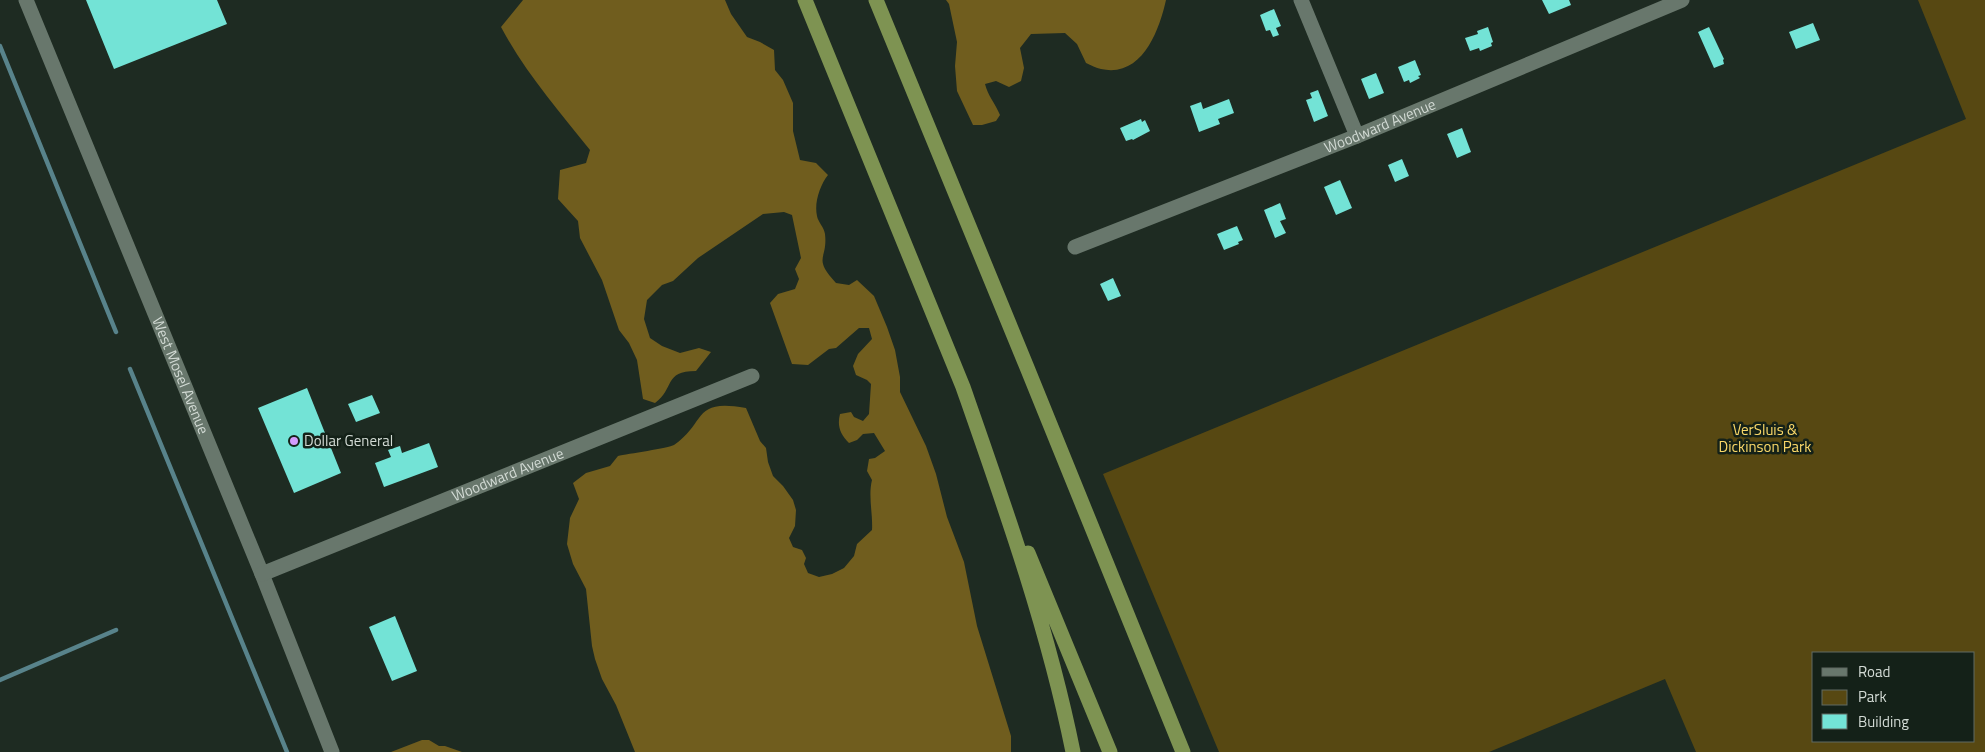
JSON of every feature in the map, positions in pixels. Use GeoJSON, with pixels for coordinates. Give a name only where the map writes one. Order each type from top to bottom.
{"type":"FeatureCollection","features":[{"type":"Feature","properties":{"kind":"highway"},"geometry":{"type":"LineString","coordinates":[[805,0],[930,305],[986,452],[1110,752]]}},
{"type":"Feature","properties":{"kind":"highway"},"geometry":{"type":"LineString","coordinates":[[876,0],[1183,752]]}},
{"type":"Feature","properties":{"kind":"highway"},"geometry":{"type":"LineString","coordinates":[[986,452],[1052,658],[1073,752]]}},
{"type":"Feature","properties":{"kind":"street","name":"West Mosel Avenue"},"geometry":{"type":"LineString","coordinates":[[26,0],[262,574],[332,752]]}},
{"type":"Feature","properties":{"kind":"street"},"geometry":{"type":"LineString","coordinates":[[1301,0],[1357,136]]}},
{"type":"Feature","properties":{"kind":"street","name":"Woodward Avenue"},"geometry":{"type":"LineString","coordinates":[[1075,247],[1357,136],[1682,0]]}},
{"type":"Feature","properties":{"kind":"street","name":"Woodward Avenue"},"geometry":{"type":"LineString","coordinates":[[262,574],[752,376]]}},
{"type":"Feature","properties":{"kind":"green space","name":"VerSluis & Dickinson Park"},"geometry":{"type":"Polygon","coordinates":[[[1918,0],[1985,0],[1985,752],[1696,752],[1665,679],[1489,752],[1219,752],[1103,474],[1966,119],[1918,0]]]}},
{"type":"Feature","properties":{"kind":"shaded area"},"geometry":{"type":"Polygon","coordinates":[[[523,0],[725,0],[731,14],[747,37],[774,50],[775,70],[783,80],[793,103],[793,131],[800,160],[816,163],[828,175],[820,189],[816,206],[818,218],[825,234],[823,263],[836,283],[849,285],[857,280],[874,296],[887,327],[895,350],[900,377],[900,392],[926,446],[936,474],[947,517],[964,562],[977,626],[1011,736],[1011,752],[635,752],[595,659],[586,589],[573,564],[567,544],[570,518],[579,499],[573,483],[586,473],[610,466],[618,456],[674,445],[708,409],[717,406],[746,408],[760,441],[766,448],[773,476],[793,500],[796,510],[795,526],[789,538],[793,547],[802,550],[806,558],[804,564],[808,573],[819,577],[832,574],[844,568],[854,556],[857,544],[872,530],[870,492],[872,480],[867,471],[869,459],[875,458],[885,451],[874,433],[863,434],[857,440],[849,443],[841,433],[839,422],[840,414],[851,412],[854,417],[863,421],[869,414],[871,384],[856,375],[853,366],[858,354],[872,339],[869,328],[859,328],[836,348],[829,349],[808,365],[792,364],[770,303],[778,294],[795,289],[799,279],[795,269],[801,258],[792,215],[784,212],[763,214],[698,258],[673,281],[662,285],[647,300],[644,319],[650,338],[662,346],[680,353],[699,348],[711,352],[696,371],[678,374],[674,377],[661,398],[655,403],[643,399],[637,360],[629,343],[619,330],[602,280],[580,238],[578,221],[558,199],[560,170],[586,163],[590,150],[531,75],[501,27],[523,0]]]}},
{"type":"Feature","properties":{"kind":"shaded area"},"geometry":{"type":"Polygon","coordinates":[[[946,0],[1166,0],[1159,25],[1146,50],[1138,59],[1127,66],[1115,70],[1101,69],[1086,63],[1077,44],[1065,33],[1031,34],[1020,48],[1024,68],[1021,81],[1009,87],[996,81],[985,84],[1000,115],[996,121],[982,125],[973,125],[957,91],[955,66],[957,42],[949,4],[946,0]]]}},
{"type":"Feature","properties":{"kind":"shaded area"},"geometry":{"type":"Polygon","coordinates":[[[422,740],[429,740],[439,746],[445,746],[462,752],[391,752],[422,740]]]}},
{"type":"Feature","properties":{"kind":"building"},"geometry":{"type":"Polygon","coordinates":[[[86,0],[217,0],[227,24],[114,69],[86,0]]]}},
{"type":"Feature","properties":{"kind":"building"},"geometry":{"type":"Polygon","coordinates":[[[1542,0],[1569,0],[1571,5],[1549,14],[1542,0]]]}},
{"type":"Feature","properties":{"kind":"building"},"geometry":{"type":"Polygon","coordinates":[[[1274,9],[1281,26],[1276,28],[1279,35],[1273,37],[1270,30],[1266,31],[1260,15],[1274,9]]]}},
{"type":"Feature","properties":{"kind":"building"},"geometry":{"type":"Polygon","coordinates":[[[1813,23],[1820,40],[1796,49],[1789,32],[1813,23]]]}},
{"type":"Feature","properties":{"kind":"building"},"geometry":{"type":"Polygon","coordinates":[[[1488,27],[1493,42],[1491,43],[1492,46],[1480,51],[1479,48],[1470,51],[1465,38],[1478,34],[1477,31],[1488,27]]]}},
{"type":"Feature","properties":{"kind":"building"},"geometry":{"type":"Polygon","coordinates":[[[1709,27],[1724,59],[1724,64],[1714,68],[1698,32],[1709,27]]]}},
{"type":"Feature","properties":{"kind":"building"},"geometry":{"type":"Polygon","coordinates":[[[1415,60],[1421,75],[1418,76],[1420,78],[1410,83],[1409,80],[1404,82],[1398,67],[1415,60]]]}},
{"type":"Feature","properties":{"kind":"building"},"geometry":{"type":"Polygon","coordinates":[[[1376,73],[1384,93],[1369,99],[1361,79],[1376,73]]]}},
{"type":"Feature","properties":{"kind":"building"},"geometry":{"type":"Polygon","coordinates":[[[1318,90],[1328,116],[1314,122],[1306,100],[1312,98],[1310,93],[1318,90]]]}},
{"type":"Feature","properties":{"kind":"building"},"geometry":{"type":"Polygon","coordinates":[[[1229,99],[1234,113],[1218,119],[1220,124],[1199,132],[1190,106],[1201,102],[1203,109],[1229,99]]]}},
{"type":"Feature","properties":{"kind":"building"},"geometry":{"type":"Polygon","coordinates":[[[1141,119],[1142,122],[1145,120],[1150,131],[1133,140],[1126,141],[1120,128],[1141,119]]]}},
{"type":"Feature","properties":{"kind":"building"},"geometry":{"type":"Polygon","coordinates":[[[1462,128],[1471,152],[1457,158],[1447,134],[1462,128]]]}},
{"type":"Feature","properties":{"kind":"building"},"geometry":{"type":"Polygon","coordinates":[[[1402,159],[1409,176],[1395,182],[1388,165],[1402,159]]]}},
{"type":"Feature","properties":{"kind":"building"},"geometry":{"type":"Polygon","coordinates":[[[1340,180],[1352,208],[1336,215],[1324,187],[1340,180]]]}},
{"type":"Feature","properties":{"kind":"building"},"geometry":{"type":"Polygon","coordinates":[[[1280,203],[1286,219],[1280,221],[1286,233],[1275,238],[1264,210],[1280,203]]]}},
{"type":"Feature","properties":{"kind":"building"},"geometry":{"type":"Polygon","coordinates":[[[1237,226],[1243,240],[1238,242],[1239,244],[1224,250],[1217,234],[1237,226]]]}},
{"type":"Feature","properties":{"kind":"building"},"geometry":{"type":"Polygon","coordinates":[[[1113,278],[1121,296],[1108,301],[1100,284],[1113,278]]]}},
{"type":"Feature","properties":{"kind":"building"},"geometry":{"type":"Polygon","coordinates":[[[307,388],[341,473],[294,493],[258,408],[307,388]]]}},
{"type":"Feature","properties":{"kind":"building"},"geometry":{"type":"Polygon","coordinates":[[[372,395],[380,413],[356,422],[348,404],[372,395]]]}},
{"type":"Feature","properties":{"kind":"building"},"geometry":{"type":"Polygon","coordinates":[[[429,443],[438,467],[384,487],[375,463],[391,457],[388,450],[400,446],[402,453],[429,443]]]}},
{"type":"Feature","properties":{"kind":"building"},"geometry":{"type":"Polygon","coordinates":[[[395,616],[417,671],[392,681],[369,627],[395,616]]]}},
{"type":"Feature","properties":{"kind":"waterway"},"geometry":{"type":"LineString","coordinates":[[0,46],[116,332]]}},
{"type":"Feature","properties":{"kind":"waterway"},"geometry":{"type":"LineString","coordinates":[[130,369],[287,752]]}},
{"type":"Feature","properties":{"kind":"waterway"},"geometry":{"type":"LineString","coordinates":[[0,680],[116,630]]}},
{"type":"Feature","properties":{"kind":"place","name":"Dollar General"},"geometry":{"type":"Point","coordinates":[294,441]}}]}
